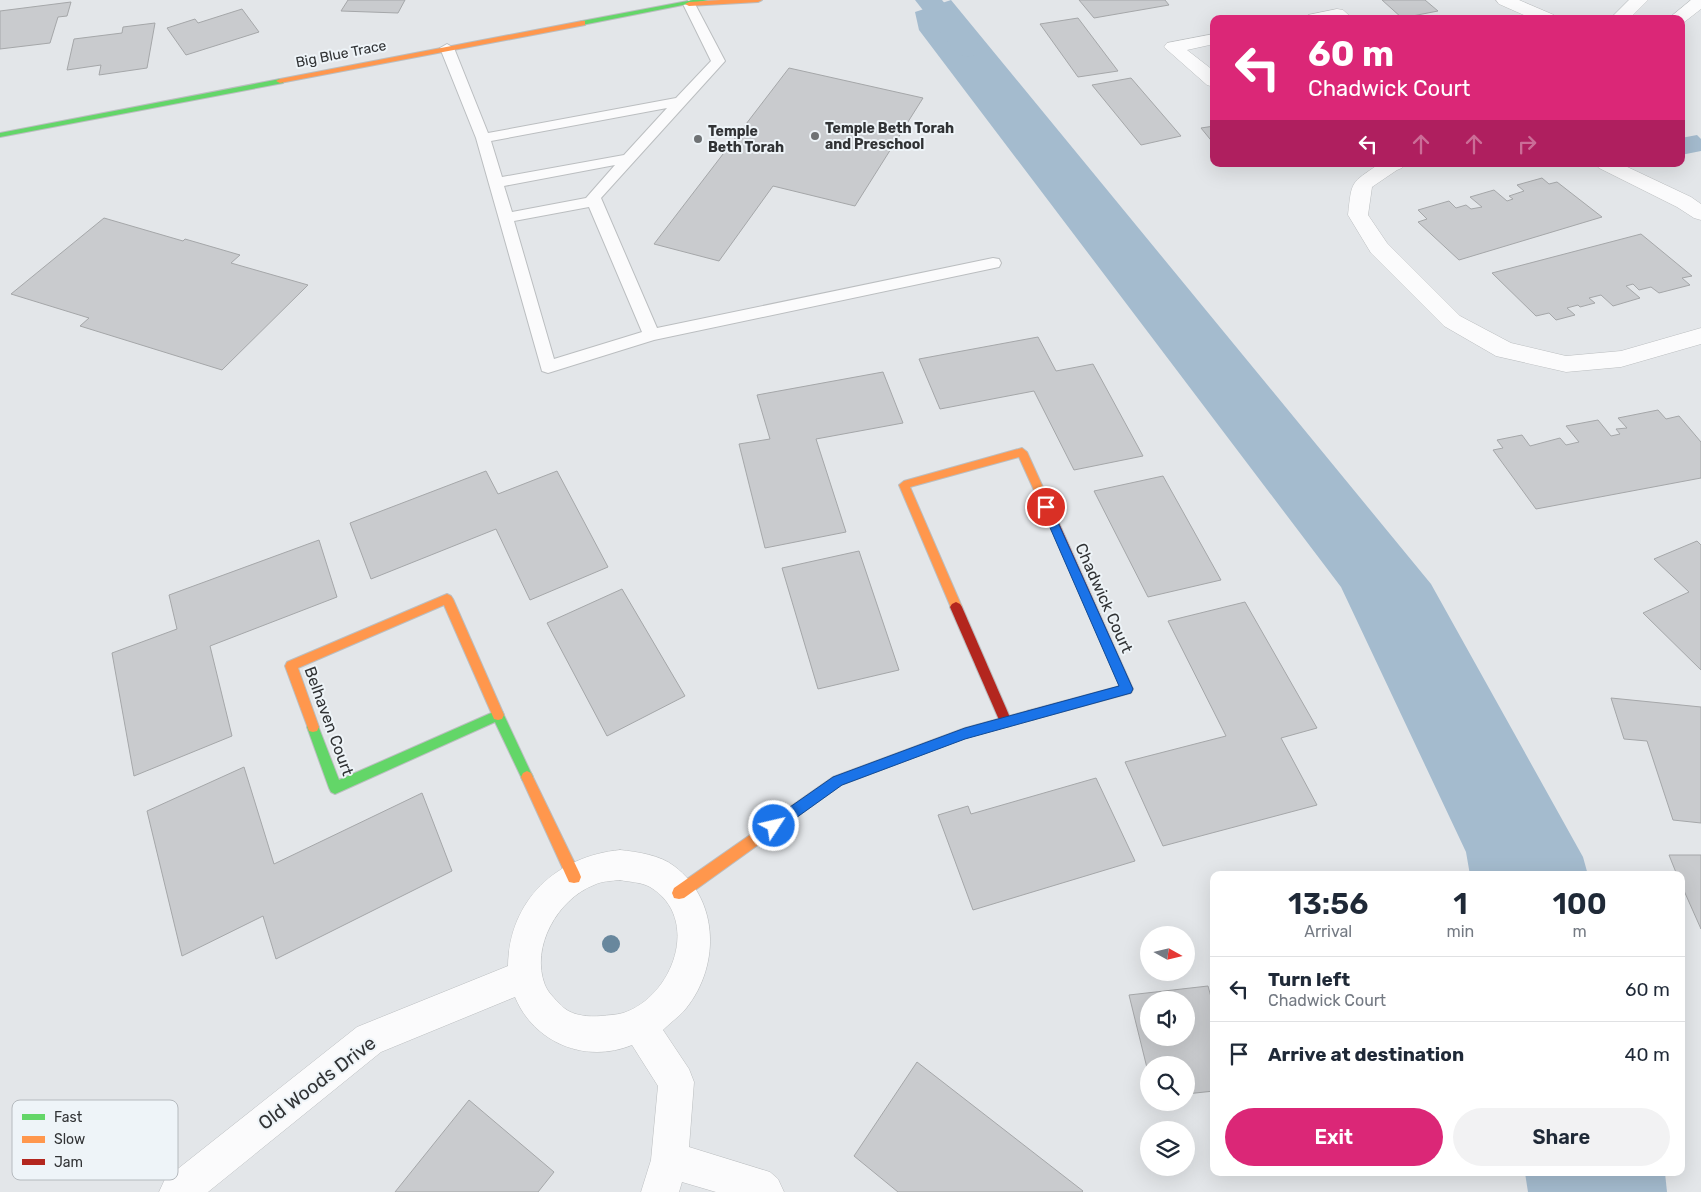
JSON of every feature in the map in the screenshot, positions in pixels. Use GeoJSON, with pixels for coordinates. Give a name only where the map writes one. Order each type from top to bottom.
{"type":"FeatureCollection","features":[{"type":"Feature","properties":{"kind":"street","name":"Big Blue Trace"},"geometry":{"type":"LineString","coordinates":[[0,135],[693,1],[758,0]]}},
{"type":"Feature","properties":{"kind":"street"},"geometry":{"type":"LineString","coordinates":[[1504,0],[1539,15]]}},
{"type":"Feature","properties":{"kind":"street"},"geometry":{"type":"LineString","coordinates":[[1623,15],[1639,0]]}},
{"type":"Feature","properties":{"kind":"street"},"geometry":{"type":"LineString","coordinates":[[1682,15],[1701,1]]}},
{"type":"Feature","properties":{"kind":"street"},"geometry":{"type":"LineString","coordinates":[[1210,40],[1173,47],[1210,78]]}},
{"type":"Feature","properties":{"kind":"street"},"geometry":{"type":"LineString","coordinates":[[1387,167],[1362,186],[1358,215],[1379,248],[1452,322],[1504,350],[1566,364],[1621,360],[1701,336]]}},
{"type":"Feature","properties":{"kind":"street"},"geometry":{"type":"LineString","coordinates":[[1612,167],[1701,212]]}},
{"type":"Feature","properties":{"kind":"street","name":"Chadwick Court"},"geometry":{"type":"LineString","coordinates":[[679,893],[837,781],[965,733],[1006,722],[1126,689],[1022,452],[904,485],[1006,722]]}},
{"type":"Feature","properties":{"kind":"street","name":"Belhaven Court"},"geometry":{"type":"LineString","coordinates":[[498,715],[335,788],[291,666],[447,599],[498,715],[574,877]]}},
{"type":"Feature","properties":{"kind":"street"},"geometry":{"type":"LineString","coordinates":[[620,865],[643,868],[663,878],[679,893],[691,914],[695,938],[692,964],[680,988],[662,1010],[640,1026],[610,1035],[581,1034],[555,1023],[535,1002],[525,976],[525,948],[533,920],[551,896],[574,877],[597,868],[620,865]]}},
{"type":"Feature","properties":{"kind":"street","name":"Old Woods Drive"},"geometry":{"type":"LineString","coordinates":[[178,1192],[369,1039],[525,976]]}},
{"type":"Feature","properties":{"kind":"street"},"geometry":{"type":"LineString","coordinates":[[640,1026],[676,1082],[665,1176],[757,1185],[765,1192]]}},
{"type":"Feature","properties":{"kind":"lane"},"geometry":{"type":"LineString","coordinates":[[652,335],[593,198],[718,61],[693,1]]}},
{"type":"Feature","properties":{"kind":"lane"},"geometry":{"type":"LineString","coordinates":[[447,48],[483,138],[548,367],[652,335],[992,263]]}},
{"type":"Feature","properties":{"kind":"lane"},"geometry":{"type":"LineString","coordinates":[[483,138],[681,101]]}},
{"type":"Feature","properties":{"kind":"lane"},"geometry":{"type":"LineString","coordinates":[[496,183],[630,158]]}},
{"type":"Feature","properties":{"kind":"lane"},"geometry":{"type":"LineString","coordinates":[[506,218],[594,202]]}},
{"type":"Feature","properties":{"kind":"water"},"geometry":{"type":"Polygon","coordinates":[[[951,0],[1431,584],[1583,857],[1587,871],[1469,871],[1466,852],[1341,587],[919,30],[915,12],[951,0]]]}},
{"type":"Feature","properties":{"kind":"water"},"geometry":{"type":"Polygon","coordinates":[[[1697,135],[1701,139],[1701,151],[1685,154],[1685,137],[1697,135]]]}},
{"type":"Feature","properties":{"kind":"water"},"geometry":{"type":"Polygon","coordinates":[[[1525,1176],[1665,1176],[1667,1192],[1528,1192],[1525,1176]]]}},
{"type":"Feature","properties":{"kind":"building"},"geometry":{"type":"Polygon","coordinates":[[[348,0],[405,0],[398,13],[341,11],[348,0]]]}},
{"type":"Feature","properties":{"kind":"building"},"geometry":{"type":"Polygon","coordinates":[[[1079,0],[1165,0],[1169,5],[1094,18],[1079,0]]]}},
{"type":"Feature","properties":{"kind":"building"},"geometry":{"type":"Polygon","coordinates":[[[1382,0],[1425,0],[1438,11],[1417,15],[1399,15],[1382,0]]]}},
{"type":"Feature","properties":{"kind":"building"},"geometry":{"type":"Polygon","coordinates":[[[71,2],[67,16],[58,17],[50,43],[0,49],[0,11],[71,2]]]}},
{"type":"Feature","properties":{"kind":"building"},"geometry":{"type":"Polygon","coordinates":[[[242,9],[259,32],[186,55],[167,28],[195,19],[198,23],[242,9]]]}},
{"type":"Feature","properties":{"kind":"building"},"geometry":{"type":"Polygon","coordinates":[[[1078,18],[1118,71],[1078,77],[1040,24],[1078,18]]]}},
{"type":"Feature","properties":{"kind":"building"},"geometry":{"type":"Polygon","coordinates":[[[155,23],[147,68],[99,75],[101,65],[67,70],[74,39],[122,33],[123,27],[155,23]]]}},
{"type":"Feature","properties":{"kind":"building"},"geometry":{"type":"Polygon","coordinates":[[[789,68],[923,98],[855,206],[773,186],[719,261],[654,244],[789,68]]]}},
{"type":"Feature","properties":{"kind":"building"},"geometry":{"type":"Polygon","coordinates":[[[1131,78],[1181,136],[1141,145],[1092,85],[1131,78]]]}},
{"type":"Feature","properties":{"kind":"building"},"geometry":{"type":"Polygon","coordinates":[[[1210,127],[1210,139],[1201,128],[1210,127]]]}},
{"type":"Feature","properties":{"kind":"building"},"geometry":{"type":"Polygon","coordinates":[[[1542,178],[1549,184],[1557,182],[1602,217],[1459,260],[1418,222],[1427,219],[1418,210],[1449,201],[1456,208],[1466,205],[1471,209],[1482,207],[1470,197],[1494,190],[1507,201],[1513,199],[1509,196],[1524,191],[1517,185],[1542,178]]]}},
{"type":"Feature","properties":{"kind":"building"},"geometry":{"type":"Polygon","coordinates":[[[104,218],[240,255],[231,263],[308,285],[222,370],[80,326],[89,318],[11,294],[104,218]]]}},
{"type":"Feature","properties":{"kind":"building"},"geometry":{"type":"Polygon","coordinates":[[[1641,234],[1692,276],[1682,278],[1690,285],[1659,293],[1651,287],[1639,290],[1633,284],[1626,286],[1640,298],[1613,306],[1601,295],[1589,298],[1595,303],[1567,308],[1575,315],[1556,320],[1549,313],[1536,316],[1492,273],[1641,234]]]}},
{"type":"Feature","properties":{"kind":"building"},"geometry":{"type":"Polygon","coordinates":[[[1038,337],[1056,371],[1093,364],[1143,456],[1074,470],[1034,391],[940,409],[919,359],[1038,337]]]}},
{"type":"Feature","properties":{"kind":"building"},"geometry":{"type":"Polygon","coordinates":[[[883,372],[903,423],[816,439],[846,532],[765,548],[739,444],[770,439],[757,395],[883,372]]]}},
{"type":"Feature","properties":{"kind":"building"},"geometry":{"type":"Polygon","coordinates":[[[1658,410],[1666,419],[1679,416],[1701,442],[1701,478],[1536,509],[1493,450],[1503,448],[1497,440],[1522,435],[1530,446],[1560,438],[1566,445],[1579,442],[1566,426],[1598,420],[1611,436],[1620,434],[1616,429],[1627,428],[1618,418],[1658,410]]]}},
{"type":"Feature","properties":{"kind":"building"},"geometry":{"type":"Polygon","coordinates":[[[486,471],[498,494],[557,471],[608,567],[530,600],[496,529],[371,579],[350,523],[486,471]]]}},
{"type":"Feature","properties":{"kind":"building"},"geometry":{"type":"Polygon","coordinates":[[[1163,476],[1221,580],[1148,597],[1094,491],[1163,476]]]}},
{"type":"Feature","properties":{"kind":"building"},"geometry":{"type":"Polygon","coordinates":[[[319,540],[337,597],[210,646],[232,736],[134,776],[112,653],[177,629],[169,595],[319,540]]]}},
{"type":"Feature","properties":{"kind":"building"},"geometry":{"type":"Polygon","coordinates":[[[1697,541],[1701,545],[1701,670],[1643,613],[1689,592],[1654,559],[1697,541]]]}},
{"type":"Feature","properties":{"kind":"building"},"geometry":{"type":"Polygon","coordinates":[[[859,551],[899,670],[818,689],[782,568],[859,551]]]}},
{"type":"Feature","properties":{"kind":"building"},"geometry":{"type":"Polygon","coordinates":[[[622,589],[685,696],[607,736],[547,623],[622,589]]]}},
{"type":"Feature","properties":{"kind":"building"},"geometry":{"type":"Polygon","coordinates":[[[1245,602],[1317,728],[1281,738],[1317,805],[1163,846],[1125,762],[1226,736],[1168,621],[1245,602]]]}},
{"type":"Feature","properties":{"kind":"building"},"geometry":{"type":"Polygon","coordinates":[[[1611,698],[1701,707],[1701,823],[1673,820],[1647,741],[1624,739],[1611,698]]]}},
{"type":"Feature","properties":{"kind":"building"},"geometry":{"type":"Polygon","coordinates":[[[244,767],[274,864],[422,793],[452,871],[276,959],[263,916],[182,956],[147,811],[244,767]]]}},
{"type":"Feature","properties":{"kind":"building"},"geometry":{"type":"Polygon","coordinates":[[[1096,778],[1135,861],[973,910],[938,815],[968,806],[971,814],[1096,778]]]}},
{"type":"Feature","properties":{"kind":"building"},"geometry":{"type":"Polygon","coordinates":[[[1669,855],[1701,855],[1701,929],[1685,893],[1685,871],[1675,871],[1669,855]]]}},
{"type":"Feature","properties":{"kind":"building"},"geometry":{"type":"Polygon","coordinates":[[[1208,986],[1210,993],[1210,1091],[1195,1093],[1195,1056],[1144,1056],[1142,1046],[1195,1046],[1195,991],[1164,991],[1208,986]]]}},
{"type":"Feature","properties":{"kind":"building"},"geometry":{"type":"Polygon","coordinates":[[[1140,994],[1140,1040],[1129,995],[1140,994]]]}},
{"type":"Feature","properties":{"kind":"building"},"geometry":{"type":"Polygon","coordinates":[[[917,1062],[1083,1191],[898,1192],[854,1156],[917,1062]]]}},
{"type":"Feature","properties":{"kind":"building"},"geometry":{"type":"Polygon","coordinates":[[[469,1100],[554,1172],[538,1192],[395,1192],[469,1100]]]}},
{"type":"Feature","properties":{"kind":"waterway"},"geometry":{"type":"LineString","coordinates":[[928,0],[968,49]]}},
{"type":"Feature","properties":{"kind":"traffic: fast"},"geometry":{"type":"LineString","coordinates":[[582,23],[704,0]]}},
{"type":"Feature","properties":{"kind":"traffic: fast"},"geometry":{"type":"LineString","coordinates":[[0,135],[280,81]]}},
{"type":"Feature","properties":{"kind":"traffic: fast"},"geometry":{"type":"LineString","coordinates":[[313,727],[335,788],[498,715],[527,777]]}},
{"type":"Feature","properties":{"kind":"traffic: slow"},"geometry":{"type":"LineString","coordinates":[[689,4],[758,0]]}},
{"type":"Feature","properties":{"kind":"traffic: slow"},"geometry":{"type":"LineString","coordinates":[[280,81],[582,23]]}},
{"type":"Feature","properties":{"kind":"traffic: slow"},"geometry":{"type":"LineString","coordinates":[[956,607],[904,485],[1022,452],[1046,505]]}},
{"type":"Feature","properties":{"kind":"traffic: slow"},"geometry":{"type":"LineString","coordinates":[[313,727],[291,666],[447,599],[498,715]]}},
{"type":"Feature","properties":{"kind":"traffic: slow"},"geometry":{"type":"LineString","coordinates":[[679,893],[837,781],[965,733],[1031,715]]}},
{"type":"Feature","properties":{"kind":"traffic: slow"},"geometry":{"type":"LineString","coordinates":[[527,777],[574,877]]}},
{"type":"Feature","properties":{"kind":"traffic: jam"},"geometry":{"type":"LineString","coordinates":[[1031,715],[1127,689],[1046,505]]}},
{"type":"Feature","properties":{"kind":"traffic: jam"},"geometry":{"type":"LineString","coordinates":[[956,607],[1006,722]]}},
{"type":"Feature","properties":{"kind":"place","name":"Temple Beth Torah and Preschool"},"geometry":{"type":"Point","coordinates":[815,136]}},
{"type":"Feature","properties":{"kind":"place","name":"Temple Beth Torah"},"geometry":{"type":"Point","coordinates":[698,139]}},
{"type":"Feature","properties":{"kind":"route"},"geometry":{"type":"LineString","coordinates":[[774,826],[837,781],[965,733],[1126,689],[1046,507]]}}]}
